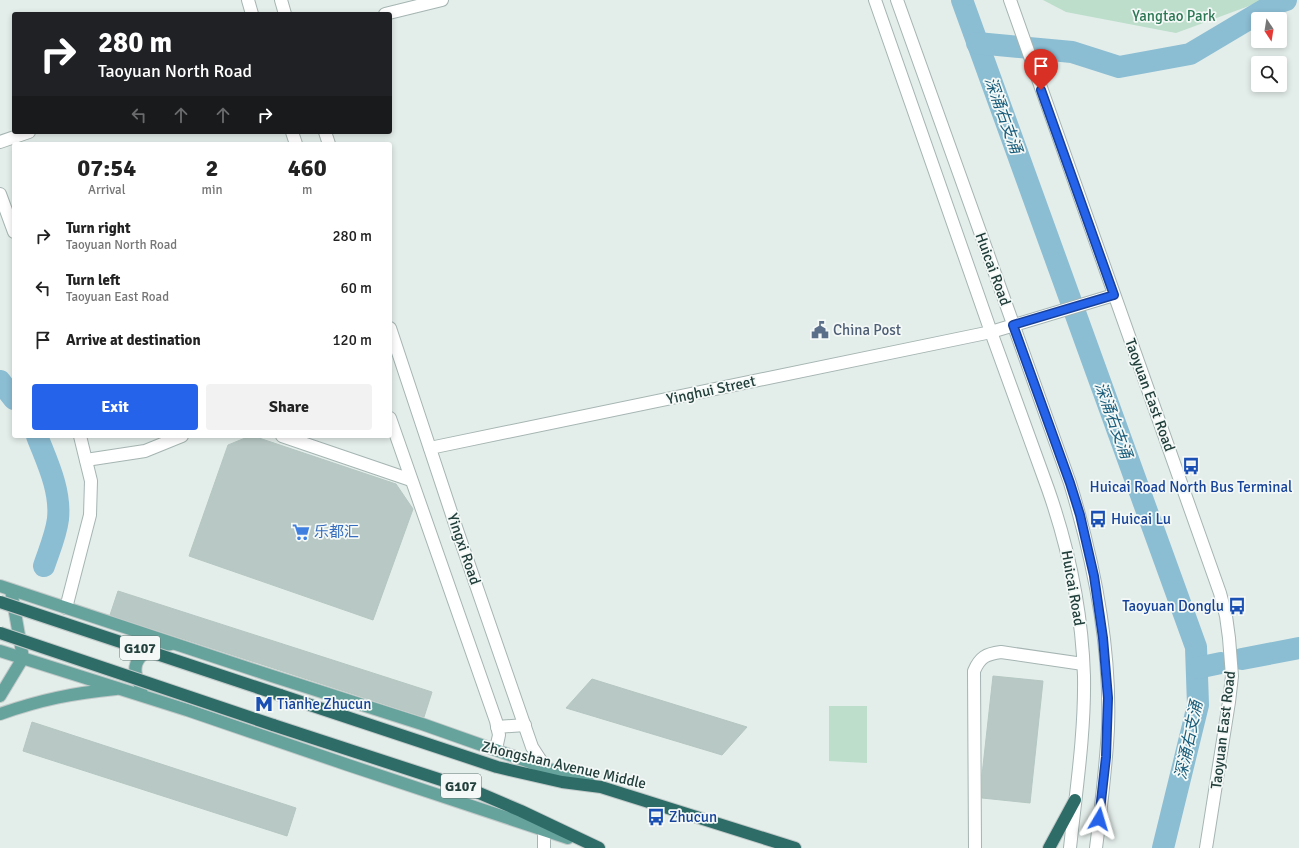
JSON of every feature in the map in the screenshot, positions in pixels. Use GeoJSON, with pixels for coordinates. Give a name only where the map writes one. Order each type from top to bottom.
{"type":"FeatureCollection","features":[{"type":"Feature","properties":{"kind":"highway","name":"Zhongshan Avenue Middle"},"geometry":{"type":"LineString","coordinates":[[0,602],[496,768],[562,782],[601,787],[796,848]]}},
{"type":"Feature","properties":{"kind":"highway","name":"G107"},"geometry":{"type":"LineString","coordinates":[[0,633],[472,790],[521,811],[598,848]]}},
{"type":"Feature","properties":{"kind":"highway"},"geometry":{"type":"LineString","coordinates":[[1049,848],[1075,800]]}},
{"type":"Feature","properties":{"kind":"main road"},"geometry":{"type":"LineString","coordinates":[[6,588],[496,749],[601,787]]}},
{"type":"Feature","properties":{"kind":"main road"},"geometry":{"type":"LineString","coordinates":[[0,610],[6,588]]}},
{"type":"Feature","properties":{"kind":"main road"},"geometry":{"type":"LineString","coordinates":[[0,696],[24,658],[6,588]]}},
{"type":"Feature","properties":{"kind":"main road"},"geometry":{"type":"LineString","coordinates":[[150,699],[139,684],[135,671],[136,666],[142,654],[148,650],[161,645],[174,643]]}},
{"type":"Feature","properties":{"kind":"main road"},"geometry":{"type":"LineString","coordinates":[[0,650],[119,688],[598,848]]}},
{"type":"Feature","properties":{"kind":"main road"},"geometry":{"type":"LineString","coordinates":[[0,714],[50,698],[119,688]]}},
{"type":"Feature","properties":{"kind":"street"},"geometry":{"type":"LineString","coordinates":[[248,0],[251,12]]}},
{"type":"Feature","properties":{"kind":"street"},"geometry":{"type":"LineString","coordinates":[[281,0],[284,12]]}},
{"type":"Feature","properties":{"kind":"street"},"geometry":{"type":"LineString","coordinates":[[392,12],[442,0]]}},
{"type":"Feature","properties":{"kind":"street","name":"Huicai Road"},"geometry":{"type":"LineString","coordinates":[[877,0],[888,38],[991,332],[1048,489],[1066,546],[1076,596],[1083,664],[1080,761],[1070,848]]}},
{"type":"Feature","properties":{"kind":"street","name":"Huicai Road"},"geometry":{"type":"LineString","coordinates":[[897,0],[1030,370],[1080,515],[1093,569],[1100,609],[1106,668],[1108,727],[1103,791],[1096,848]]}},
{"type":"Feature","properties":{"kind":"street","name":"Taoyuan East Road"},"geometry":{"type":"LineString","coordinates":[[1010,0],[1220,593],[1226,616],[1232,676],[1206,848]]}},
{"type":"Feature","properties":{"kind":"street"},"geometry":{"type":"LineString","coordinates":[[888,38],[908,30]]}},
{"type":"Feature","properties":{"kind":"street"},"geometry":{"type":"LineString","coordinates":[[0,142],[23,134]]}},
{"type":"Feature","properties":{"kind":"street"},"geometry":{"type":"LineString","coordinates":[[0,194],[12,227]]}},
{"type":"Feature","properties":{"kind":"street","name":"Yinghui Street"},"geometry":{"type":"LineString","coordinates":[[430,448],[991,332],[1114,295]]}},
{"type":"Feature","properties":{"kind":"street","name":"Yingxi Road"},"geometry":{"type":"LineString","coordinates":[[392,334],[458,533],[532,747],[545,767]]}},
{"type":"Feature","properties":{"kind":"street"},"geometry":{"type":"LineString","coordinates":[[1008,378],[1030,370]]}},
{"type":"Feature","properties":{"kind":"street","name":"Yingxi Road"},"geometry":{"type":"LineString","coordinates":[[392,424],[497,727],[499,735],[496,749]]}},
{"type":"Feature","properties":{"kind":"street"},"geometry":{"type":"LineString","coordinates":[[66,608],[90,515],[91,481],[80,438]]}},
{"type":"Feature","properties":{"kind":"street"},"geometry":{"type":"LineString","coordinates":[[86,460],[145,450],[177,438]]}},
{"type":"Feature","properties":{"kind":"street"},"geometry":{"type":"LineString","coordinates":[[288,438],[411,480]]}},
{"type":"Feature","properties":{"kind":"street"},"geometry":{"type":"LineString","coordinates":[[975,848],[974,671],[977,663],[982,658],[993,653],[1001,652],[1083,664]]}},
{"type":"Feature","properties":{"kind":"street"},"geometry":{"type":"LineString","coordinates":[[497,727],[525,725]]}},
{"type":"Feature","properties":{"kind":"street"},"geometry":{"type":"LineString","coordinates":[[544,830],[544,848]]}},
{"type":"Feature","properties":{"kind":"green space","name":"Yangtao Park"},"geometry":{"type":"Polygon","coordinates":[[[1043,0],[1265,0],[1176,33],[1066,12],[1043,0]]]}},
{"type":"Feature","properties":{"kind":"green space"},"geometry":{"type":"Polygon","coordinates":[[[829,706],[867,706],[867,763],[829,761],[829,706]]]}},
{"type":"Feature","properties":{"kind":"building","name":"乐都汇"},"geometry":{"type":"Polygon","coordinates":[[[245,438],[259,438],[396,484],[413,509],[373,620],[189,556],[228,445],[245,438]]]}},
{"type":"Feature","properties":{"kind":"building"},"geometry":{"type":"Polygon","coordinates":[[[118,591],[432,692],[424,717],[110,615],[118,591]]]}},
{"type":"Feature","properties":{"kind":"building"},"geometry":{"type":"Polygon","coordinates":[[[993,676],[1043,681],[1030,803],[982,798],[982,775],[993,676]]]}},
{"type":"Feature","properties":{"kind":"building"},"geometry":{"type":"Polygon","coordinates":[[[592,679],[747,727],[722,755],[566,708],[592,679]]]}},
{"type":"Feature","properties":{"kind":"building"},"geometry":{"type":"Polygon","coordinates":[[[32,722],[296,808],[287,836],[23,751],[32,722]]]}},
{"type":"Feature","properties":{"kind":"waterway","name":"深涌右支涌"},"geometry":{"type":"LineString","coordinates":[[962,0],[1196,647],[1198,705],[1163,848]]}},
{"type":"Feature","properties":{"kind":"waterway"},"geometry":{"type":"LineString","coordinates":[[977,43],[1072,52],[1119,67],[1190,54],[1274,4],[1286,0]]}},
{"type":"Feature","properties":{"kind":"waterway"},"geometry":{"type":"LineString","coordinates":[[0,381],[12,396]]}},
{"type":"Feature","properties":{"kind":"waterway"},"geometry":{"type":"LineString","coordinates":[[38,438],[52,476],[58,508],[56,531],[44,566]]}},
{"type":"Feature","properties":{"kind":"waterway"},"geometry":{"type":"LineString","coordinates":[[1242,659],[1299,648]]}},
{"type":"Feature","properties":{"kind":"waterway"},"geometry":{"type":"LineString","coordinates":[[1197,668],[1221,663]]}},
{"type":"Feature","properties":{"kind":"place","name":"China Post"},"geometry":{"type":"Point","coordinates":[820,330]}},
{"type":"Feature","properties":{"kind":"place","name":"Huicai Road North Bus Terminal"},"geometry":{"type":"Point","coordinates":[1191,466]}},
{"type":"Feature","properties":{"kind":"place","name":"Huicai Lu"},"geometry":{"type":"Point","coordinates":[1098,519]}},
{"type":"Feature","properties":{"kind":"place","name":"乐都汇"},"geometry":{"type":"Point","coordinates":[301,532]}},
{"type":"Feature","properties":{"kind":"place","name":"Taoyuan Donglu"},"geometry":{"type":"Point","coordinates":[1237,606]}},
{"type":"Feature","properties":{"kind":"place","name":"Tianhe Zhucun"},"geometry":{"type":"Point","coordinates":[264,704]}},
{"type":"Feature","properties":{"kind":"place","name":"Zhucun"},"geometry":{"type":"Point","coordinates":[656,817]}},
{"type":"Feature","properties":{"kind":"route"},"geometry":{"type":"LineString","coordinates":[[1041,90],[1114,295],[1013,325],[1070,483],[1080,515],[1089,550],[1100,609],[1106,668],[1108,727],[1099,819]]}}]}
